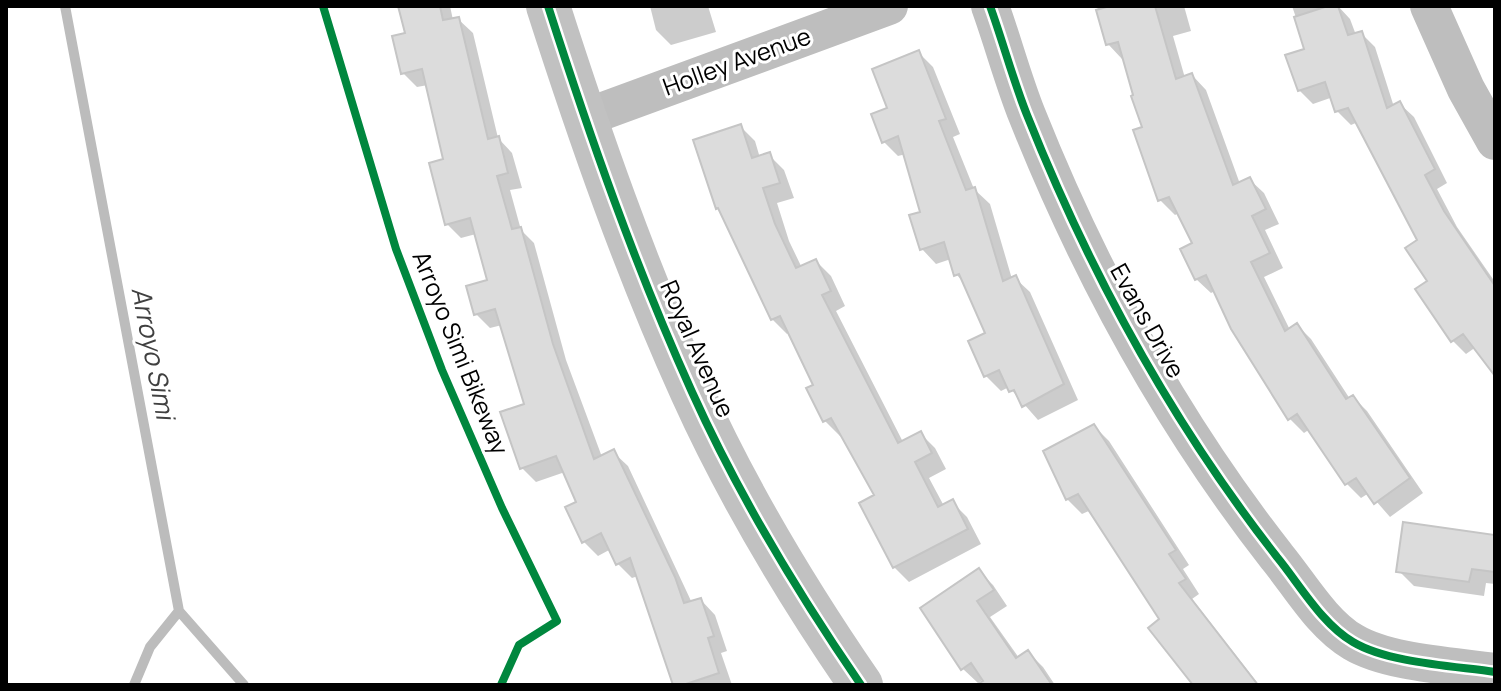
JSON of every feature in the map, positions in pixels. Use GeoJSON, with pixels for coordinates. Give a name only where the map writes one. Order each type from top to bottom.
{"type":"FeatureCollection","features":[{"type":"Feature","properties":{"kind":"main road","name":"Royal Avenue"},"geometry":{"type":"LineString","coordinates":[[548,6],[584,118],[635,258],[692,393],[753,513],[826,634],[861,685]]}},
{"type":"Feature","properties":{"kind":"street","name":"Holley Avenue"},"geometry":{"type":"LineString","coordinates":[[584,118],[889,6]]}},
{"type":"Feature","properties":{"kind":"street","name":"Evans Drive"},"geometry":{"type":"LineString","coordinates":[[990,6],[1027,113],[1085,250],[1156,381],[1237,505],[1329,622],[1352,642],[1381,654],[1495,672]]}},
{"type":"Feature","properties":{"kind":"street"},"geometry":{"type":"LineString","coordinates":[[1429,6],[1466,89],[1495,141]]}},
{"type":"Feature","properties":{"kind":"building"},"geometry":{"type":"Polygon","coordinates":[[[398,6],[440,6],[443,20],[459,17],[488,139],[499,136],[508,173],[497,176],[512,229],[521,227],[553,344],[594,459],[614,449],[675,577],[684,603],[701,598],[714,636],[708,638],[719,673],[683,685],[673,685],[630,558],[616,565],[601,533],[582,543],[565,507],[576,502],[556,456],[520,469],[500,412],[524,404],[495,309],[474,315],[466,286],[487,280],[470,218],[445,225],[429,163],[443,159],[422,69],[401,74],[392,36],[405,33],[398,6]]]}},
{"type":"Feature","properties":{"kind":"building"},"geometry":{"type":"Polygon","coordinates":[[[1110,6],[1155,6],[1176,79],[1192,73],[1233,185],[1250,177],[1266,209],[1252,216],[1270,253],[1251,262],[1285,331],[1297,323],[1346,399],[1353,395],[1410,478],[1374,504],[1356,478],[1345,485],[1297,414],[1288,420],[1231,329],[1206,275],[1195,280],[1180,249],[1192,243],[1169,197],[1158,201],[1133,130],[1142,127],[1118,42],[1106,45],[1096,10],[1110,6]]]}},
{"type":"Feature","properties":{"kind":"building"},"geometry":{"type":"Polygon","coordinates":[[[1328,6],[1338,6],[1348,35],[1362,31],[1387,108],[1400,101],[1435,169],[1425,175],[1444,211],[1495,286],[1495,376],[1463,334],[1451,342],[1415,289],[1427,281],[1405,248],[1417,240],[1348,108],[1335,112],[1325,82],[1298,91],[1285,55],[1304,49],[1294,17],[1328,6]]]}},
{"type":"Feature","properties":{"kind":"building"},"geometry":{"type":"Polygon","coordinates":[[[919,50],[946,119],[939,121],[966,190],[975,187],[1003,281],[1016,275],[1064,384],[1022,407],[1014,390],[1009,392],[999,370],[984,377],[968,341],[985,333],[959,274],[954,276],[944,242],[920,250],[909,215],[920,212],[898,136],[882,143],[871,114],[887,108],[872,69],[919,50]]]}},
{"type":"Feature","properties":{"kind":"building"},"geometry":{"type":"Polygon","coordinates":[[[741,124],[752,158],[770,152],[780,183],[763,188],[775,224],[796,268],[816,259],[831,291],[822,295],[898,443],[921,431],[932,453],[915,462],[938,507],[953,499],[968,529],[893,568],[859,503],[874,495],[831,418],[823,422],[806,388],[813,385],[780,316],[771,320],[716,209],[693,140],[741,124]]]}},
{"type":"Feature","properties":{"kind":"building"},"geometry":{"type":"Polygon","coordinates":[[[1094,424],[1176,550],[1169,554],[1186,579],[1179,583],[1258,685],[1193,685],[1148,628],[1159,619],[1078,494],[1066,500],[1043,451],[1094,424]]]}},
{"type":"Feature","properties":{"kind":"building"},"geometry":{"type":"Polygon","coordinates":[[[1403,522],[1495,535],[1495,572],[1472,569],[1469,582],[1396,572],[1403,522]]]}},
{"type":"Feature","properties":{"kind":"building"},"geometry":{"type":"Polygon","coordinates":[[[979,568],[994,590],[977,601],[1016,658],[1028,650],[1052,685],[976,685],[983,681],[971,663],[961,670],[920,608],[979,568]]]}},
{"type":"Feature","properties":{"kind":"waterway","name":"Arroyo Simi"},"geometry":{"type":"LineString","coordinates":[[65,6],[179,611],[244,685]]}},
{"type":"Feature","properties":{"kind":"waterway"},"geometry":{"type":"LineString","coordinates":[[134,685],[150,647],[179,611]]}},
{"type":"Feature","properties":{"kind":"cycle path","name":"Arroyo Simi Bikeway"},"geometry":{"type":"LineString","coordinates":[[323,6],[396,249],[442,370],[502,508],[557,621],[519,645],[501,685]]}},
{"type":"Feature","properties":{"kind":"cycle path"},"geometry":{"type":"LineString","coordinates":[[548,6],[614,201],[692,392],[770,542],[861,685]]}},
{"type":"Feature","properties":{"kind":"cycle path"},"geometry":{"type":"LineString","coordinates":[[990,6],[1017,88],[1052,174],[1136,345],[1202,454],[1321,615],[1353,642],[1384,655],[1495,672]]}}]}
